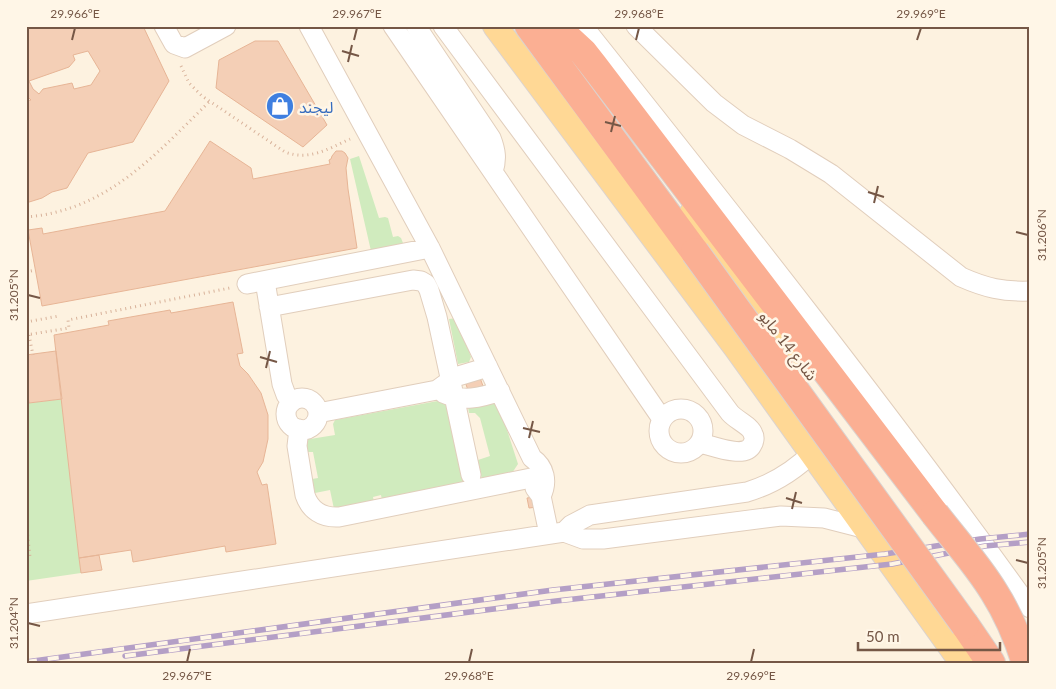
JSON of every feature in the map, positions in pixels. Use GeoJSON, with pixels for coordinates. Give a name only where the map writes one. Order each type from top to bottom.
{"type":"FeatureCollection","features":[{"type":"Feature","properties":{"kind":"highway"},"geometry":{"type":"LineString","coordinates":[[529,26],[695,252],[991,663]]}},
{"type":"Feature","properties":{"kind":"highway"},"geometry":{"type":"LineString","coordinates":[[556,27],[583,52],[594,66],[993,590],[1017,637],[1026,663]]}},
{"type":"Feature","properties":{"kind":"main road"},"geometry":{"type":"LineString","coordinates":[[495,26],[690,286],[962,663]]}},
{"type":"Feature","properties":{"kind":"main road","name":"شارع 14 مايو"},"geometry":{"type":"LineString","coordinates":[[556,27],[730,269],[1030,657]]}},
{"type":"Feature","properties":{"kind":"main road"},"geometry":{"type":"LineString","coordinates":[[690,286],[696,291],[712,292],[725,284],[730,269]]}},
{"type":"Feature","properties":{"kind":"street"},"geometry":{"type":"LineString","coordinates":[[164,26],[174,44],[186,48],[226,26]]}},
{"type":"Feature","properties":{"kind":"street"},"geometry":{"type":"LineString","coordinates":[[309,26],[430,248],[532,458],[540,465],[544,475],[545,486],[542,496]]}},
{"type":"Feature","properties":{"kind":"street"},"geometry":{"type":"LineString","coordinates":[[393,26],[662,419]]}},
{"type":"Feature","properties":{"kind":"street"},"geometry":{"type":"LineString","coordinates":[[416,26],[492,138],[496,149],[496,161],[493,172]]}},
{"type":"Feature","properties":{"kind":"street"},"geometry":{"type":"LineString","coordinates":[[443,26],[730,413],[735,419],[749,427],[754,434],[754,442],[750,450],[742,452],[700,443]]}},
{"type":"Feature","properties":{"kind":"street"},"geometry":{"type":"LineString","coordinates":[[583,26],[746,231],[1030,608]]}},
{"type":"Feature","properties":{"kind":"street"},"geometry":{"type":"LineString","coordinates":[[636,26],[714,103],[728,114],[758,134],[790,149],[831,174],[962,277],[985,287],[1010,292],[1030,291]]}},
{"type":"Feature","properties":{"kind":"street"},"geometry":{"type":"LineString","coordinates":[[292,402],[286,395],[282,384],[269,307],[256,283],[430,248]]}},
{"type":"Feature","properties":{"kind":"street"},"geometry":{"type":"LineString","coordinates":[[269,307],[413,280],[426,284],[437,317],[447,389],[471,475]]}},
{"type":"Feature","properties":{"kind":"street"},"geometry":{"type":"LineString","coordinates":[[447,389],[460,375],[488,367]]}},
{"type":"Feature","properties":{"kind":"street"},"geometry":{"type":"LineString","coordinates":[[318,413],[447,389],[475,398],[500,391]]}},
{"type":"Feature","properties":{"kind":"street"},"geometry":{"type":"LineString","coordinates":[[297,399],[308,399],[317,407],[318,413],[318,418],[310,427],[299,429],[290,423],[287,418],[289,406],[297,399]]}},
{"type":"Feature","properties":{"kind":"street"},"geometry":{"type":"LineString","coordinates":[[678,409],[688,410],[697,415],[702,424],[703,434],[700,443],[693,450],[684,453],[674,452],[666,447],[660,439],[659,429],[662,419],[669,412],[678,409]]}},
{"type":"Feature","properties":{"kind":"street"},"geometry":{"type":"LineString","coordinates":[[299,429],[297,446],[305,495],[315,511],[326,516],[338,517],[530,478]]}},
{"type":"Feature","properties":{"kind":"street"},"geometry":{"type":"LineString","coordinates":[[556,533],[590,516],[747,492],[762,488],[789,473],[812,453]]}},
{"type":"Feature","properties":{"kind":"street"},"geometry":{"type":"LineString","coordinates":[[532,458],[530,478],[542,496],[556,533]]}},
{"type":"Feature","properties":{"kind":"street"},"geometry":{"type":"LineString","coordinates":[[655,506],[657,532]]}},
{"type":"Feature","properties":{"kind":"street"},"geometry":{"type":"LineString","coordinates":[[26,614],[556,533],[593,540],[781,516],[824,518],[867,529]]}},
{"type":"Feature","properties":{"kind":"path"},"geometry":{"type":"LineString","coordinates":[[179,47],[179,57],[184,74],[195,90],[279,149],[298,156],[319,154],[366,132]]}},
{"type":"Feature","properties":{"kind":"path"},"geometry":{"type":"LineString","coordinates":[[26,217],[68,208],[96,197],[122,182],[152,157],[210,101]]}},
{"type":"Feature","properties":{"kind":"path"},"geometry":{"type":"LineString","coordinates":[[26,272],[35,270]]}},
{"type":"Feature","properties":{"kind":"path"},"geometry":{"type":"LineString","coordinates":[[32,355],[28,335],[69,328],[68,320],[256,283]]}},
{"type":"Feature","properties":{"kind":"path"},"geometry":{"type":"LineString","coordinates":[[26,322],[59,316]]}},
{"type":"Feature","properties":{"kind":"path"},"geometry":{"type":"LineString","coordinates":[[26,520],[30,557]]}},
{"type":"Feature","properties":{"kind":"green space"},"geometry":{"type":"Polygon","coordinates":[[[359,156],[379,218],[388,218],[393,237],[398,236],[401,238],[402,245],[371,251],[350,159],[359,156]]]}},
{"type":"Feature","properties":{"kind":"green space"},"geometry":{"type":"Polygon","coordinates":[[[457,318],[471,357],[469,362],[458,364],[449,319],[457,318]]]}},
{"type":"Feature","properties":{"kind":"green space"},"geometry":{"type":"Polygon","coordinates":[[[26,382],[29,403],[62,399],[81,573],[26,581],[26,382]]]}},
{"type":"Feature","properties":{"kind":"green space"},"geometry":{"type":"Polygon","coordinates":[[[443,400],[448,404],[465,483],[382,500],[381,495],[373,497],[374,502],[334,509],[330,490],[315,493],[312,479],[318,478],[313,452],[306,452],[304,440],[335,435],[333,424],[335,420],[443,400]]]}},
{"type":"Feature","properties":{"kind":"green space"},"geometry":{"type":"Polygon","coordinates":[[[494,400],[499,405],[518,464],[512,473],[482,480],[478,460],[490,456],[480,418],[475,413],[469,413],[468,407],[494,400]]]}},
{"type":"Feature","properties":{"kind":"building"},"geometry":{"type":"Polygon","coordinates":[[[26,26],[143,26],[169,81],[133,142],[88,153],[67,188],[26,203],[26,101],[31,100],[26,95],[26,26]],[[88,51],[73,55],[75,60],[69,67],[29,81],[33,89],[39,94],[43,89],[72,83],[74,89],[91,85],[100,71],[88,51]]]}},
{"type":"Feature","properties":{"kind":"building","name":"ليجند"},"geometry":{"type":"Polygon","coordinates":[[[255,41],[278,41],[327,125],[303,147],[216,88],[219,60],[255,41]]]}},
{"type":"Feature","properties":{"kind":"building"},"geometry":{"type":"Polygon","coordinates":[[[210,141],[251,168],[253,179],[330,164],[329,160],[336,151],[345,153],[348,158],[346,168],[348,189],[357,248],[42,306],[28,230],[42,228],[43,234],[165,211],[210,141]]]}},
{"type":"Feature","properties":{"kind":"building"},"geometry":{"type":"Polygon","coordinates":[[[233,302],[243,353],[237,354],[240,366],[261,393],[268,415],[268,439],[263,462],[257,472],[262,485],[267,484],[276,544],[226,552],[225,546],[133,562],[131,550],[79,558],[54,335],[109,325],[108,321],[170,310],[171,313],[233,302]]]}},
{"type":"Feature","properties":{"kind":"building"},"geometry":{"type":"Polygon","coordinates":[[[56,351],[62,399],[29,403],[26,382],[26,355],[56,351]]]}},
{"type":"Feature","properties":{"kind":"building"},"geometry":{"type":"Polygon","coordinates":[[[479,375],[483,386],[468,390],[464,379],[479,375]]]}},
{"type":"Feature","properties":{"kind":"building"},"geometry":{"type":"Polygon","coordinates":[[[535,497],[537,507],[529,508],[527,498],[535,497]]]}},
{"type":"Feature","properties":{"kind":"building"},"geometry":{"type":"Polygon","coordinates":[[[99,555],[102,570],[81,573],[79,558],[99,555]]]}},
{"type":"Feature","properties":{"kind":"railway"},"geometry":{"type":"LineString","coordinates":[[26,662],[553,590],[885,554],[980,539],[1030,534]]}},
{"type":"Feature","properties":{"kind":"railway"},"geometry":{"type":"LineString","coordinates":[[125,656],[556,601],[892,564],[985,546],[1030,542]]}},
{"type":"Feature","properties":{"kind":"place","name":"ليجند"},"geometry":{"type":"Point","coordinates":[280,106]}}]}
